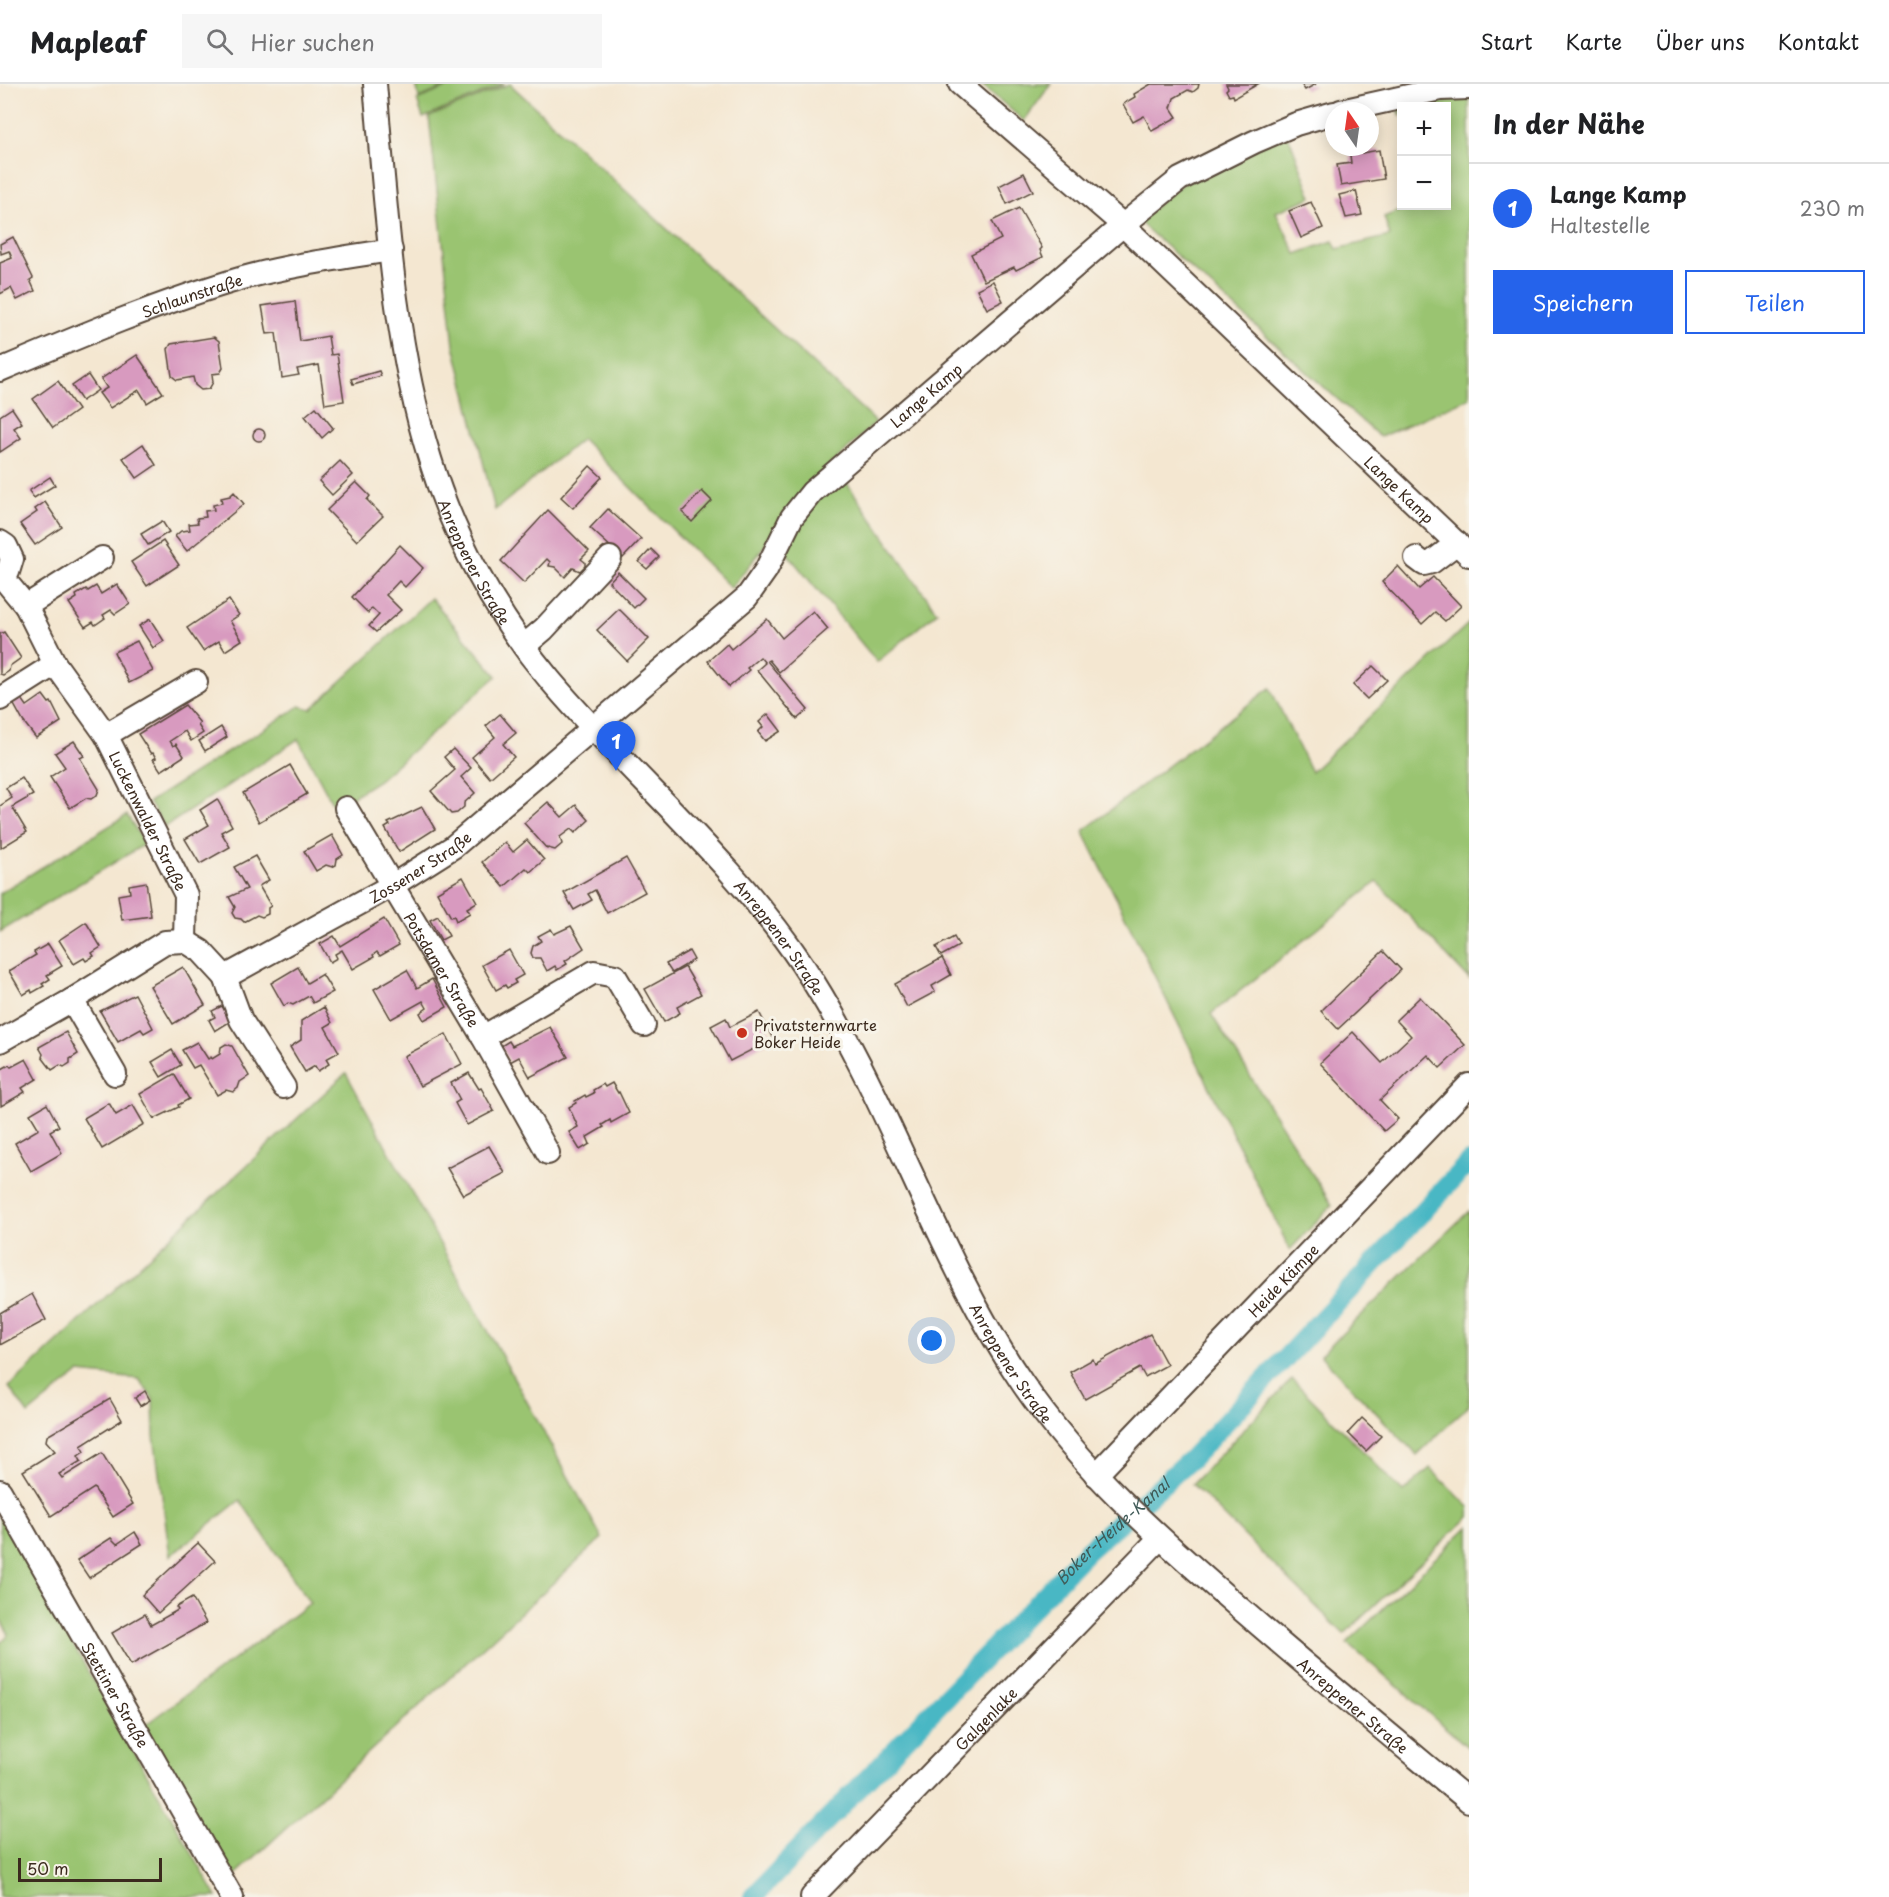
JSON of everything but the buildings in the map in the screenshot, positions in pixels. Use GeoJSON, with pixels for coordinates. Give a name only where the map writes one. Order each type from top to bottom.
{"type":"FeatureCollection","features":[{"type":"Feature","properties":{"kind":"street","name":"Anreppener Straße"},"geometry":{"type":"LineString","coordinates":[[375,84],[400,321],[414,399],[430,462],[457,531],[484,583],[524,646],[550,680],[700,838],[757,903],[803,967],[850,1048],[964,1282],[994,1336],[1024,1385],[1074,1450],[1139,1520],[1160,1539],[1469,1801]]}},
{"type":"Feature","properties":{"kind":"street","name":"Lange Kamp"},"geometry":{"type":"LineString","coordinates":[[960,84],[1123,225],[1463,549]]}},
{"type":"Feature","properties":{"kind":"street"},"geometry":{"type":"LineString","coordinates":[[1379,103],[1440,89],[1469,88]]}},
{"type":"Feature","properties":{"kind":"street","name":"Lange Kamp"},"geometry":{"type":"LineString","coordinates":[[594,728],[747,597],[766,570],[792,517],[812,492],[1123,225],[1180,179],[1254,142],[1296,124],[1325,115]]}},
{"type":"Feature","properties":{"kind":"street","name":"Schlaunstraße"},"geometry":{"type":"LineString","coordinates":[[0,370],[87,333],[192,294],[267,273],[391,250]]}},
{"type":"Feature","properties":{"kind":"street","name":"Luckenwalder Straße"},"geometry":{"type":"LineString","coordinates":[[0,542],[6,546],[12,559],[11,566],[2,578],[26,606],[55,664],[106,735],[186,895],[185,941]]}},
{"type":"Feature","properties":{"kind":"street"},"geometry":{"type":"LineString","coordinates":[[1416,558],[1424,564],[1463,549]]}},
{"type":"Feature","properties":{"kind":"street"},"geometry":{"type":"LineString","coordinates":[[26,606],[102,558]]}},
{"type":"Feature","properties":{"kind":"street"},"geometry":{"type":"LineString","coordinates":[[524,646],[544,630],[610,558]]}},
{"type":"Feature","properties":{"kind":"street"},"geometry":{"type":"LineString","coordinates":[[0,699],[55,664]]}},
{"type":"Feature","properties":{"kind":"street","name":"Luckenwalder Straße"},"geometry":{"type":"LineString","coordinates":[[106,735],[196,682]]}},
{"type":"Feature","properties":{"kind":"street","name":"Zossener Straße"},"geometry":{"type":"LineString","coordinates":[[225,977],[393,885],[453,847],[594,728]]}},
{"type":"Feature","properties":{"kind":"street","name":"Potsdamer Straße"},"geometry":{"type":"LineString","coordinates":[[346,807],[483,1037],[548,1153]]}},
{"type":"Feature","properties":{"kind":"street"},"geometry":{"type":"LineString","coordinates":[[0,1041],[72,1000],[165,942],[185,941],[201,951],[225,977],[241,1020],[284,1087]]}},
{"type":"Feature","properties":{"kind":"street","name":"Potsdamer Straße"},"geometry":{"type":"LineString","coordinates":[[483,1037],[594,972],[615,976],[644,1025]]}},
{"type":"Feature","properties":{"kind":"street"},"geometry":{"type":"LineString","coordinates":[[72,1000],[115,1074]]}},
{"type":"Feature","properties":{"kind":"street","name":"Heide Kämpe"},"geometry":{"type":"LineString","coordinates":[[1096,1475],[1469,1085]]}},
{"type":"Feature","properties":{"kind":"street","name":"Stettiner Straße"},"geometry":{"type":"LineString","coordinates":[[0,1491],[232,1897]]}},
{"type":"Feature","properties":{"kind":"street","name":"Galgenlake"},"geometry":{"type":"LineString","coordinates":[[812,1897],[1160,1539]]}},
{"type":"Feature","properties":{"kind":"green space"},"geometry":{"type":"Polygon","coordinates":[[[416,84],[453,84],[419,98],[416,84]]]}},
{"type":"Feature","properties":{"kind":"green space"},"geometry":{"type":"Polygon","coordinates":[[[456,84],[505,84],[423,118],[417,100],[456,84]]]}},
{"type":"Feature","properties":{"kind":"green space"},"geometry":{"type":"Polygon","coordinates":[[[510,84],[876,422],[806,488],[731,588],[582,439],[495,510],[454,345],[429,117],[510,84]]]}},
{"type":"Feature","properties":{"kind":"green space"},"geometry":{"type":"Polygon","coordinates":[[[981,84],[1051,84],[1024,121],[981,84]]]}},
{"type":"Feature","properties":{"kind":"green space"},"geometry":{"type":"Polygon","coordinates":[[[1469,94],[1469,398],[1380,437],[1138,221],[1182,184],[1287,132],[1312,197],[1276,212],[1296,254],[1333,241],[1337,249],[1390,236],[1384,217],[1402,210],[1451,210],[1451,102],[1411,102],[1469,94]]]}},
{"type":"Feature","properties":{"kind":"green space"},"geometry":{"type":"Polygon","coordinates":[[[844,479],[937,612],[877,662],[785,551],[799,524],[817,499],[844,479]]]}},
{"type":"Feature","properties":{"kind":"green space"},"geometry":{"type":"Polygon","coordinates":[[[431,598],[497,676],[379,780],[335,808],[298,739],[165,827],[149,802],[300,706],[311,709],[431,598]]]}},
{"type":"Feature","properties":{"kind":"green space"},"geometry":{"type":"Polygon","coordinates":[[[1469,623],[1469,979],[1377,882],[1211,1014],[1332,1205],[1290,1250],[1083,831],[1270,688],[1311,772],[1469,623]]]}},
{"type":"Feature","properties":{"kind":"green space"},"geometry":{"type":"Polygon","coordinates":[[[127,815],[145,844],[0,932],[0,893],[127,815]]]}},
{"type":"Feature","properties":{"kind":"green space"},"geometry":{"type":"Polygon","coordinates":[[[346,1073],[602,1538],[232,1878],[141,1728],[310,1603],[240,1500],[170,1556],[154,1436],[153,1399],[139,1379],[79,1373],[28,1414],[9,1387],[346,1073]]]}},
{"type":"Feature","properties":{"kind":"green space"},"geometry":{"type":"Polygon","coordinates":[[[1469,1211],[1469,1405],[1417,1455],[1320,1355],[1469,1211]]]}},
{"type":"Feature","properties":{"kind":"green space"},"geometry":{"type":"Polygon","coordinates":[[[1292,1379],[1403,1492],[1430,1468],[1469,1507],[1469,1517],[1344,1634],[1192,1484],[1292,1379]]]}},
{"type":"Feature","properties":{"kind":"green space"},"geometry":{"type":"Polygon","coordinates":[[[0,1517],[217,1897],[0,1897],[0,1643],[9,1634],[0,1619],[0,1517]]]}},
{"type":"Feature","properties":{"kind":"green space"},"geometry":{"type":"Polygon","coordinates":[[[1469,1526],[1469,1748],[1347,1643],[1469,1526]]]}},
{"type":"Feature","properties":{"kind":"waterway","name":"Boker-Heide-Kanal"},"geometry":{"type":"LineString","coordinates":[[753,1897],[1087,1551],[1190,1460],[1469,1162]]}},
{"type":"Feature","properties":{"kind":"place","name":"Lange Kamp"},"geometry":{"type":"Point","coordinates":[616,771]}},
{"type":"Feature","properties":{"kind":"place","name":"Privatsternwarte Boker Heide"},"geometry":{"type":"Point","coordinates":[742,1033]}}]}
